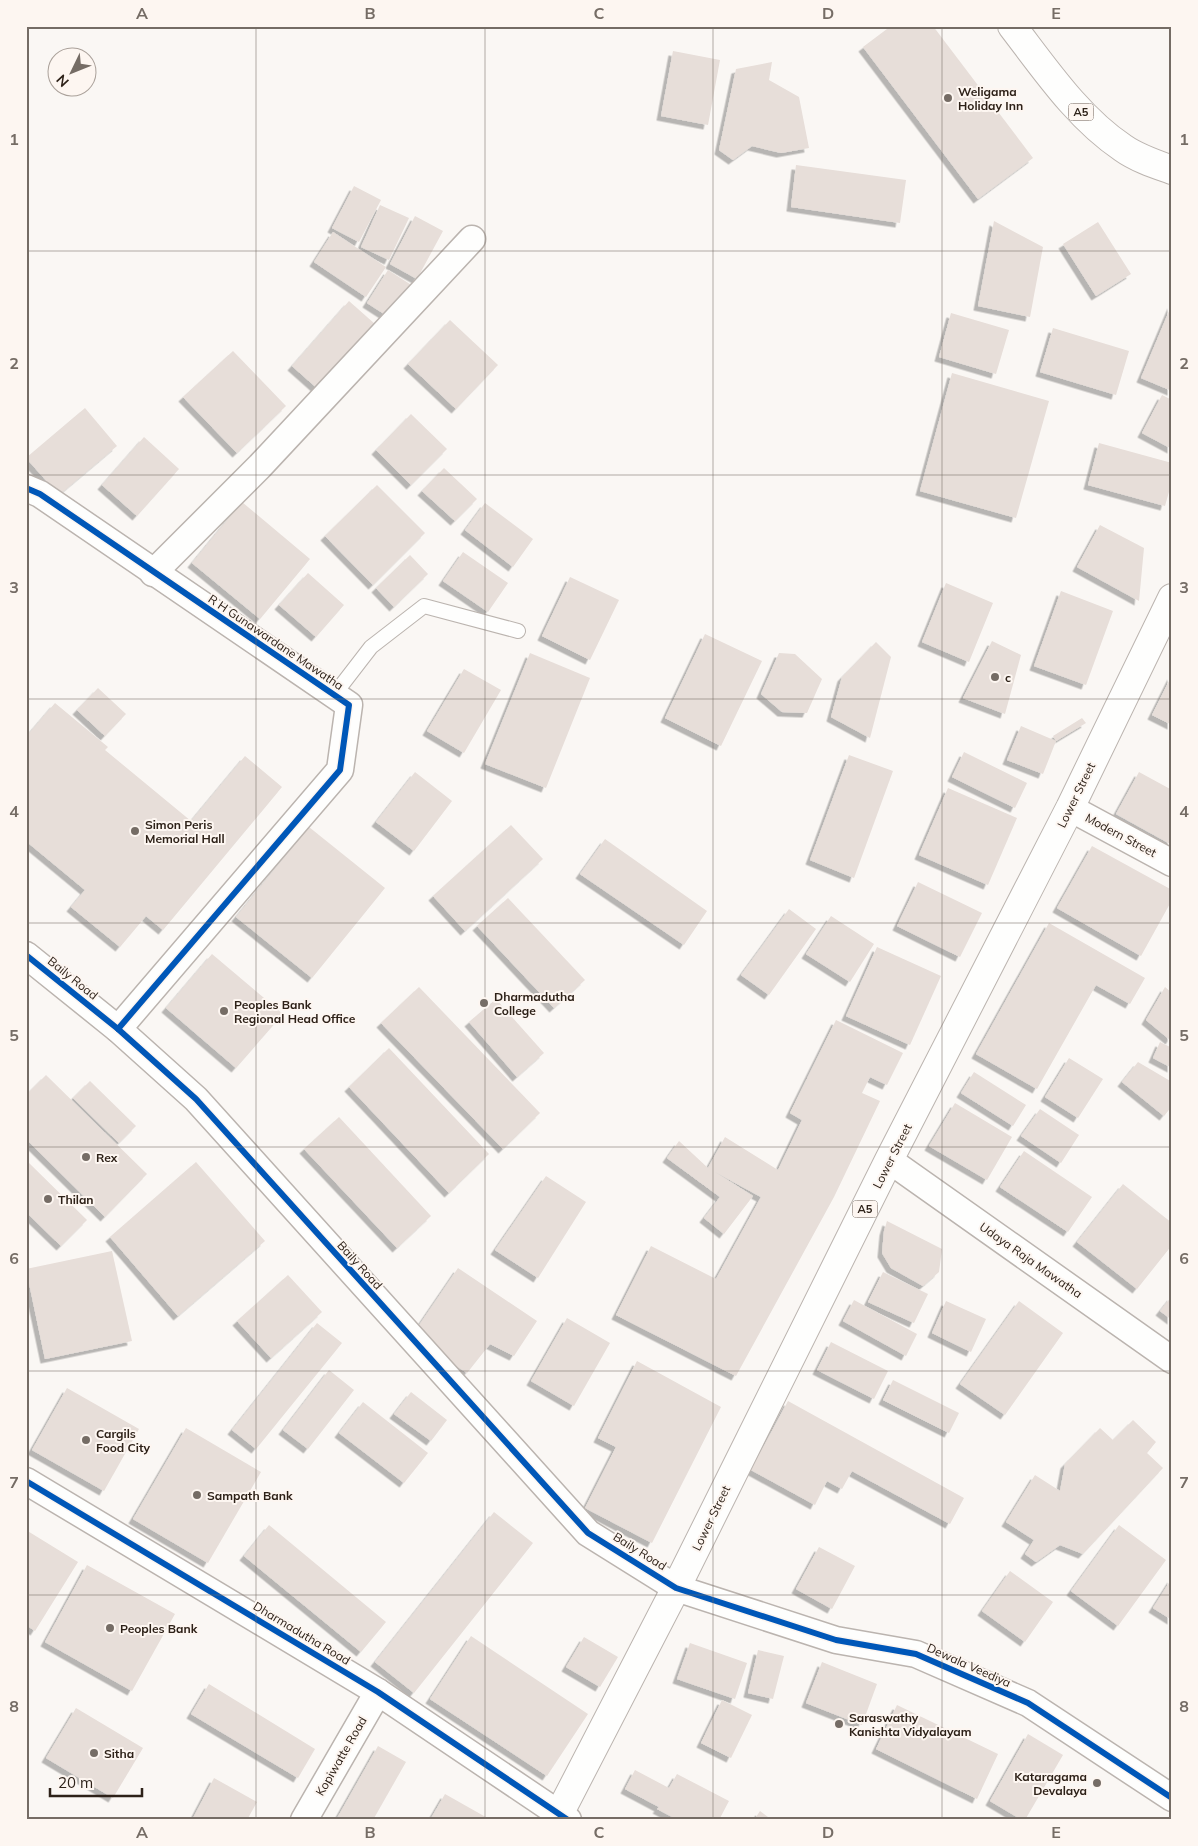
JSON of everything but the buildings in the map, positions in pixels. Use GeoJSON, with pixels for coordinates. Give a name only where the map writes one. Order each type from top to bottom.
{"type":"FeatureCollection","features":[{"type":"Feature","properties":{"kind":"highway","name":"A5"},"geometry":{"type":"LineString","coordinates":[[1012,26],[1081,112],[1104,134],[1124,150],[1148,162],[1172,170]]}},
{"type":"Feature","properties":{"kind":"highway","name":"Lower Street"},"geometry":{"type":"LineString","coordinates":[[561,1818],[889,1160],[1070,808],[1172,598]]}},
{"type":"Feature","properties":{"kind":"street"},"geometry":{"type":"LineString","coordinates":[[153,573],[260,466],[472,239]]}},
{"type":"Feature","properties":{"kind":"street","name":"R H Gunawardane Mawatha"},"geometry":{"type":"LineString","coordinates":[[26,488],[40,494],[153,573],[349,705],[340,770],[118,1029]]}},
{"type":"Feature","properties":{"kind":"street","name":"Modern Street"},"geometry":{"type":"LineString","coordinates":[[1070,808],[1172,863]]}},
{"type":"Feature","properties":{"kind":"street","name":"Baily Road"},"geometry":{"type":"LineString","coordinates":[[26,955],[118,1029],[196,1099],[588,1533],[676,1588]]}},
{"type":"Feature","properties":{"kind":"street","name":"Udaya Raja Mawatha"},"geometry":{"type":"LineString","coordinates":[[889,1160],[1172,1360]]}},
{"type":"Feature","properties":{"kind":"street","name":"Dharmadutha Road"},"geometry":{"type":"LineString","coordinates":[[26,1481],[378,1692],[561,1818]]}},
{"type":"Feature","properties":{"kind":"street","name":"Dewala Veediya"},"geometry":{"type":"LineString","coordinates":[[676,1588],[836,1640],[916,1654],[1028,1703],[1172,1798]]}},
{"type":"Feature","properties":{"kind":"street","name":"Kopiwatte Road"},"geometry":{"type":"LineString","coordinates":[[304,1820],[378,1692]]}},
{"type":"Feature","properties":{"kind":"lane"},"geometry":{"type":"LineString","coordinates":[[334,695],[371,647],[424,606],[518,631]]}},
{"type":"Feature","properties":{"kind":"cycle path"},"geometry":{"type":"LineString","coordinates":[[26,488],[40,494],[349,705],[340,770],[118,1029]]}},
{"type":"Feature","properties":{"kind":"cycle path"},"geometry":{"type":"LineString","coordinates":[[26,955],[118,1029],[196,1099],[588,1533],[676,1588],[836,1640],[916,1654],[1028,1703],[1172,1798]]}},
{"type":"Feature","properties":{"kind":"cycle path"},"geometry":{"type":"LineString","coordinates":[[26,1481],[378,1692],[568,1820]]}},
{"type":"Feature","properties":{"kind":"place","name":"Weligama Holiday Inn"},"geometry":{"type":"Point","coordinates":[948,98]}},
{"type":"Feature","properties":{"kind":"place","name":"c"},"geometry":{"type":"Point","coordinates":[995,677]}},
{"type":"Feature","properties":{"kind":"place","name":"Simon Peris Memorial Hall"},"geometry":{"type":"Point","coordinates":[135,831]}},
{"type":"Feature","properties":{"kind":"place","name":"Dharmadutha College"},"geometry":{"type":"Point","coordinates":[484,1003]}},
{"type":"Feature","properties":{"kind":"place","name":"Peoples Bank Regional Head Office"},"geometry":{"type":"Point","coordinates":[224,1011]}},
{"type":"Feature","properties":{"kind":"place","name":"Rex"},"geometry":{"type":"Point","coordinates":[86,1157]}},
{"type":"Feature","properties":{"kind":"place","name":"Thilan"},"geometry":{"type":"Point","coordinates":[48,1199]}},
{"type":"Feature","properties":{"kind":"place","name":"Cargils Food City"},"geometry":{"type":"Point","coordinates":[86,1440]}},
{"type":"Feature","properties":{"kind":"place","name":"Sampath Bank"},"geometry":{"type":"Point","coordinates":[197,1495]}},
{"type":"Feature","properties":{"kind":"place","name":"Peoples Bank"},"geometry":{"type":"Point","coordinates":[110,1628]}},
{"type":"Feature","properties":{"kind":"place","name":"Saraswathy Kanishta Vidyalayam"},"geometry":{"type":"Point","coordinates":[839,1724]}},
{"type":"Feature","properties":{"kind":"place","name":"Sitha"},"geometry":{"type":"Point","coordinates":[94,1753]}},
{"type":"Feature","properties":{"kind":"place","name":"Kataragama Devalaya"},"geometry":{"type":"Point","coordinates":[1097,1783]}}]}
